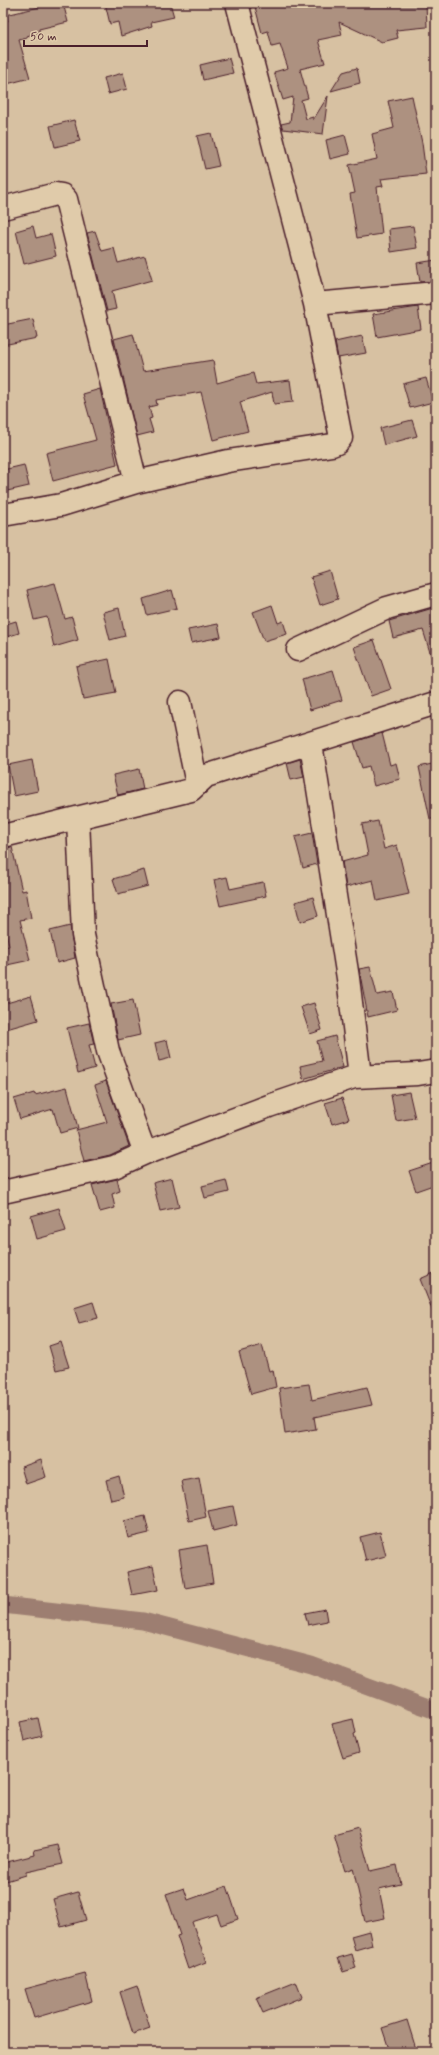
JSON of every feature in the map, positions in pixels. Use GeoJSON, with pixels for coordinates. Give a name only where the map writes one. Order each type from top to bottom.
{"type":"FeatureCollection","features":[{"type":"Feature","properties":{"kind":"street"},"geometry":{"type":"LineString","coordinates":[[3,515],[61,504],[136,482],[228,461],[337,443],[341,438],[314,304],[236,3]]}},
{"type":"Feature","properties":{"kind":"street"},"geometry":{"type":"LineString","coordinates":[[3,208],[56,194],[62,195],[66,199],[136,482]]}},
{"type":"Feature","properties":{"kind":"street"},"geometry":{"type":"LineString","coordinates":[[314,304],[436,293]]}},
{"type":"Feature","properties":{"kind":"street"},"geometry":{"type":"LineString","coordinates":[[298,650],[387,608],[436,594]]}},
{"type":"Feature","properties":{"kind":"street"},"geometry":{"type":"LineString","coordinates":[[180,702],[198,784]]}},
{"type":"Feature","properties":{"kind":"street"},"geometry":{"type":"LineString","coordinates":[[3,836],[78,819],[191,790],[206,776],[311,744],[436,703]]}},
{"type":"Feature","properties":{"kind":"street"},"geometry":{"type":"LineString","coordinates":[[311,744],[348,978],[360,1076]]}},
{"type":"Feature","properties":{"kind":"street"},"geometry":{"type":"LineString","coordinates":[[78,819],[83,935],[108,1051],[145,1153]]}},
{"type":"Feature","properties":{"kind":"street"},"geometry":{"type":"LineString","coordinates":[[3,1192],[114,1167],[145,1153],[269,1106],[360,1076],[418,1074],[436,1071]]}},
{"type":"Feature","properties":{"kind":"building"},"geometry":{"type":"Polygon","coordinates":[[[56,3],[63,3],[68,22],[39,29],[39,32],[19,40],[30,78],[3,85],[3,22],[8,21],[6,15],[56,3]]]}},
{"type":"Feature","properties":{"kind":"building"},"geometry":{"type":"Polygon","coordinates":[[[105,3],[170,3],[174,17],[151,22],[152,26],[121,36],[118,22],[110,24],[105,3]]]}},
{"type":"Feature","properties":{"kind":"building"},"geometry":{"type":"Polygon","coordinates":[[[254,3],[426,3],[427,27],[396,30],[398,38],[382,42],[339,22],[342,35],[318,40],[325,63],[300,69],[308,98],[301,100],[306,119],[313,117],[313,120],[328,96],[323,134],[283,129],[281,124],[290,122],[293,97],[283,100],[274,72],[288,68],[280,44],[272,46],[268,31],[262,33],[254,3]]]}},
{"type":"Feature","properties":{"kind":"building"},"geometry":{"type":"Polygon","coordinates":[[[229,58],[233,73],[203,80],[200,65],[229,58]]]}},
{"type":"Feature","properties":{"kind":"building"},"geometry":{"type":"Polygon","coordinates":[[[357,68],[360,83],[331,91],[343,72],[357,68]]]}},
{"type":"Feature","properties":{"kind":"building"},"geometry":{"type":"Polygon","coordinates":[[[123,73],[127,89],[108,94],[104,78],[123,73]]]}},
{"type":"Feature","properties":{"kind":"building"},"geometry":{"type":"Polygon","coordinates":[[[412,96],[422,143],[426,174],[381,179],[383,186],[377,187],[382,234],[357,238],[350,194],[355,193],[349,165],[377,159],[372,134],[394,128],[388,101],[412,96]]]}},
{"type":"Feature","properties":{"kind":"building"},"geometry":{"type":"Polygon","coordinates":[[[74,120],[80,141],[55,147],[50,126],[74,120]]]}},
{"type":"Feature","properties":{"kind":"building"},"geometry":{"type":"Polygon","coordinates":[[[211,133],[219,166],[205,169],[197,136],[211,133]]]}},
{"type":"Feature","properties":{"kind":"building"},"geometry":{"type":"Polygon","coordinates":[[[345,135],[350,154],[330,159],[326,140],[345,135]]]}},
{"type":"Feature","properties":{"kind":"building"},"geometry":{"type":"Polygon","coordinates":[[[33,226],[36,238],[51,234],[56,256],[24,264],[16,231],[33,226]]]}},
{"type":"Feature","properties":{"kind":"building"},"geometry":{"type":"Polygon","coordinates":[[[413,226],[417,248],[391,252],[389,229],[413,226]]]}},
{"type":"Feature","properties":{"kind":"building"},"geometry":{"type":"Polygon","coordinates":[[[95,231],[102,251],[114,248],[118,263],[145,256],[152,280],[112,291],[116,309],[107,311],[87,233],[95,231]]]}},
{"type":"Feature","properties":{"kind":"building"},"geometry":{"type":"Polygon","coordinates":[[[436,260],[436,281],[420,282],[417,263],[436,260]]]}},
{"type":"Feature","properties":{"kind":"building"},"geometry":{"type":"Polygon","coordinates":[[[418,307],[421,329],[377,337],[373,314],[418,307]]]}},
{"type":"Feature","properties":{"kind":"building"},"geometry":{"type":"Polygon","coordinates":[[[33,319],[37,338],[3,345],[3,325],[33,319]]]}},
{"type":"Feature","properties":{"kind":"building"},"geometry":{"type":"Polygon","coordinates":[[[133,334],[143,371],[213,360],[217,383],[253,373],[256,384],[290,380],[293,402],[274,404],[272,392],[240,402],[248,431],[213,440],[201,392],[156,400],[157,405],[149,407],[152,418],[149,419],[153,432],[137,436],[114,339],[133,334]]]}},
{"type":"Feature","properties":{"kind":"building"},"geometry":{"type":"Polygon","coordinates":[[[362,336],[366,353],[338,358],[335,342],[362,336]]]}},
{"type":"Feature","properties":{"kind":"building"},"geometry":{"type":"Polygon","coordinates":[[[426,378],[433,402],[410,408],[403,384],[426,378]]]}},
{"type":"Feature","properties":{"kind":"building"},"geometry":{"type":"Polygon","coordinates":[[[100,389],[117,464],[53,481],[46,453],[96,440],[83,394],[100,389]]]}},
{"type":"Feature","properties":{"kind":"building"},"geometry":{"type":"Polygon","coordinates":[[[412,420],[417,436],[384,445],[380,428],[412,420]]]}},
{"type":"Feature","properties":{"kind":"building"},"geometry":{"type":"Polygon","coordinates":[[[24,465],[29,486],[3,492],[3,470],[24,465]]]}},
{"type":"Feature","properties":{"kind":"building"},"geometry":{"type":"Polygon","coordinates":[[[330,571],[338,599],[320,605],[311,577],[330,571]]]}},
{"type":"Feature","properties":{"kind":"building"},"geometry":{"type":"Polygon","coordinates":[[[55,583],[65,619],[72,617],[78,640],[54,647],[47,617],[34,620],[27,590],[55,583]]]}},
{"type":"Feature","properties":{"kind":"building"},"geometry":{"type":"Polygon","coordinates":[[[172,590],[177,608],[147,615],[143,599],[172,590]]]}},
{"type":"Feature","properties":{"kind":"building"},"geometry":{"type":"Polygon","coordinates":[[[272,605],[278,623],[283,621],[287,634],[264,641],[253,612],[272,605]]]}},
{"type":"Feature","properties":{"kind":"building"},"geometry":{"type":"Polygon","coordinates":[[[119,608],[125,636],[110,640],[103,612],[119,608]]]}},
{"type":"Feature","properties":{"kind":"building"},"geometry":{"type":"Polygon","coordinates":[[[433,608],[436,622],[436,661],[433,662],[423,630],[393,638],[389,621],[433,608]]]}},
{"type":"Feature","properties":{"kind":"building"},"geometry":{"type":"Polygon","coordinates":[[[16,621],[19,633],[3,638],[3,625],[16,621]]]}},
{"type":"Feature","properties":{"kind":"building"},"geometry":{"type":"Polygon","coordinates":[[[218,624],[221,637],[191,643],[188,630],[218,624]]]}},
{"type":"Feature","properties":{"kind":"building"},"geometry":{"type":"Polygon","coordinates":[[[374,640],[391,689],[371,696],[354,647],[374,640]]]}},
{"type":"Feature","properties":{"kind":"building"},"geometry":{"type":"Polygon","coordinates":[[[109,659],[116,693],[83,699],[76,666],[109,659]]]}},
{"type":"Feature","properties":{"kind":"building"},"geometry":{"type":"Polygon","coordinates":[[[333,670],[342,700],[310,710],[302,679],[333,670]]]}},
{"type":"Feature","properties":{"kind":"building"},"geometry":{"type":"Polygon","coordinates":[[[382,733],[390,765],[396,763],[400,779],[374,786],[369,766],[362,768],[354,742],[382,733]]]}},
{"type":"Feature","properties":{"kind":"building"},"geometry":{"type":"Polygon","coordinates":[[[300,759],[304,777],[291,780],[287,763],[300,759]]]}},
{"type":"Feature","properties":{"kind":"building"},"geometry":{"type":"Polygon","coordinates":[[[32,760],[38,791],[14,796],[8,765],[32,760]]]}},
{"type":"Feature","properties":{"kind":"building"},"geometry":{"type":"Polygon","coordinates":[[[436,763],[436,819],[430,819],[419,767],[436,763]]]}},
{"type":"Feature","properties":{"kind":"building"},"geometry":{"type":"Polygon","coordinates":[[[139,769],[143,789],[118,795],[113,775],[139,769]]]}},
{"type":"Feature","properties":{"kind":"building"},"geometry":{"type":"Polygon","coordinates":[[[378,821],[384,849],[397,845],[409,894],[377,901],[373,880],[346,887],[342,862],[368,855],[362,824],[378,821]]]}},
{"type":"Feature","properties":{"kind":"building"},"geometry":{"type":"Polygon","coordinates":[[[312,833],[317,864],[303,868],[295,837],[312,833]]]}},
{"type":"Feature","properties":{"kind":"building"},"geometry":{"type":"Polygon","coordinates":[[[12,847],[22,891],[26,890],[31,918],[20,920],[30,960],[7,965],[3,950],[3,947],[9,946],[3,916],[3,848],[12,847]]]}},
{"type":"Feature","properties":{"kind":"building"},"geometry":{"type":"Polygon","coordinates":[[[144,870],[148,886],[118,894],[113,879],[144,870]]]}},
{"type":"Feature","properties":{"kind":"building"},"geometry":{"type":"Polygon","coordinates":[[[227,877],[230,889],[263,882],[266,896],[220,906],[214,880],[227,877]]]}},
{"type":"Feature","properties":{"kind":"building"},"geometry":{"type":"Polygon","coordinates":[[[313,897],[318,916],[300,922],[295,902],[313,897]]]}},
{"type":"Feature","properties":{"kind":"building"},"geometry":{"type":"Polygon","coordinates":[[[70,926],[75,958],[57,963],[50,931],[70,926]]]}},
{"type":"Feature","properties":{"kind":"building"},"geometry":{"type":"Polygon","coordinates":[[[370,967],[377,995],[393,992],[397,1010],[368,1017],[359,969],[370,967]]]}},
{"type":"Feature","properties":{"kind":"building"},"geometry":{"type":"Polygon","coordinates":[[[31,996],[38,1020],[3,1030],[3,1004],[31,996]]]}},
{"type":"Feature","properties":{"kind":"building"},"geometry":{"type":"Polygon","coordinates":[[[133,1000],[140,1035],[118,1040],[111,1004],[133,1000]]]}},
{"type":"Feature","properties":{"kind":"building"},"geometry":{"type":"Polygon","coordinates":[[[314,1003],[322,1030],[310,1034],[301,1007],[314,1003]]]}},
{"type":"Feature","properties":{"kind":"building"},"geometry":{"type":"Polygon","coordinates":[[[89,1023],[94,1044],[89,1045],[95,1068],[78,1073],[67,1028],[89,1023]]]}},
{"type":"Feature","properties":{"kind":"building"},"geometry":{"type":"Polygon","coordinates":[[[335,1036],[343,1067],[303,1079],[300,1066],[322,1061],[317,1041],[335,1036]]]}},
{"type":"Feature","properties":{"kind":"building"},"geometry":{"type":"Polygon","coordinates":[[[167,1040],[171,1058],[159,1061],[155,1043],[167,1040]]]}},
{"type":"Feature","properties":{"kind":"building"},"geometry":{"type":"Polygon","coordinates":[[[106,1081],[129,1146],[110,1155],[84,1161],[76,1130],[107,1122],[95,1085],[106,1081]]]}},
{"type":"Feature","properties":{"kind":"building"},"geometry":{"type":"Polygon","coordinates":[[[67,1087],[78,1128],[60,1133],[53,1109],[20,1119],[14,1099],[34,1093],[35,1095],[67,1087]]]}},
{"type":"Feature","properties":{"kind":"building"},"geometry":{"type":"Polygon","coordinates":[[[409,1092],[415,1118],[396,1121],[391,1095],[409,1092]]]}},
{"type":"Feature","properties":{"kind":"building"},"geometry":{"type":"Polygon","coordinates":[[[342,1098],[349,1119],[332,1124],[325,1103],[342,1098]]]}},
{"type":"Feature","properties":{"kind":"building"},"geometry":{"type":"Polygon","coordinates":[[[436,1162],[436,1184],[416,1191],[409,1171],[436,1162]]]}},
{"type":"Feature","properties":{"kind":"building"},"geometry":{"type":"Polygon","coordinates":[[[172,1178],[179,1207],[160,1211],[153,1183],[172,1178]]]}},
{"type":"Feature","properties":{"kind":"building"},"geometry":{"type":"Polygon","coordinates":[[[117,1179],[120,1191],[112,1194],[115,1208],[100,1212],[92,1185],[117,1179]]]}},
{"type":"Feature","properties":{"kind":"building"},"geometry":{"type":"Polygon","coordinates":[[[226,1180],[229,1192],[205,1198],[202,1186],[226,1180]]]}},
{"type":"Feature","properties":{"kind":"building"},"geometry":{"type":"Polygon","coordinates":[[[59,1208],[66,1231],[37,1239],[31,1216],[59,1208]]]}},
{"type":"Feature","properties":{"kind":"building"},"geometry":{"type":"Polygon","coordinates":[[[436,1272],[436,1317],[435,1317],[420,1279],[436,1272]]]}},
{"type":"Feature","properties":{"kind":"building"},"geometry":{"type":"Polygon","coordinates":[[[93,1302],[98,1318],[79,1323],[74,1308],[93,1302]]]}},
{"type":"Feature","properties":{"kind":"building"},"geometry":{"type":"Polygon","coordinates":[[[61,1342],[69,1367],[56,1370],[49,1346],[61,1342]]]}},
{"type":"Feature","properties":{"kind":"building"},"geometry":{"type":"Polygon","coordinates":[[[262,1345],[269,1371],[273,1370],[276,1387],[251,1394],[239,1352],[262,1345]]]}},
{"type":"Feature","properties":{"kind":"building"},"geometry":{"type":"Polygon","coordinates":[[[309,1384],[312,1400],[367,1387],[372,1405],[314,1417],[316,1429],[285,1434],[279,1388],[309,1384]]]}},
{"type":"Feature","properties":{"kind":"building"},"geometry":{"type":"Polygon","coordinates":[[[41,1460],[46,1477],[26,1484],[21,1467],[41,1460]]]}},
{"type":"Feature","properties":{"kind":"building"},"geometry":{"type":"Polygon","coordinates":[[[119,1476],[124,1497],[111,1500],[106,1480],[119,1476]]]}},
{"type":"Feature","properties":{"kind":"building"},"geometry":{"type":"Polygon","coordinates":[[[199,1478],[206,1517],[189,1521],[181,1481],[199,1478]]]}},
{"type":"Feature","properties":{"kind":"building"},"geometry":{"type":"Polygon","coordinates":[[[233,1506],[237,1525],[213,1531],[208,1511],[233,1506]]]}},
{"type":"Feature","properties":{"kind":"building"},"geometry":{"type":"Polygon","coordinates":[[[145,1516],[149,1533],[128,1538],[124,1521],[145,1516]]]}},
{"type":"Feature","properties":{"kind":"building"},"geometry":{"type":"Polygon","coordinates":[[[380,1532],[386,1556],[366,1561],[360,1537],[380,1532]]]}},
{"type":"Feature","properties":{"kind":"building"},"geometry":{"type":"Polygon","coordinates":[[[207,1545],[213,1583],[185,1588],[179,1550],[207,1545]]]}},
{"type":"Feature","properties":{"kind":"building"},"geometry":{"type":"Polygon","coordinates":[[[153,1566],[158,1590],[132,1595],[127,1572],[153,1566]]]}},
{"type":"Feature","properties":{"kind":"building"},"geometry":{"type":"Polygon","coordinates":[[[325,1609],[327,1621],[308,1625],[305,1613],[325,1609]]]}},
{"type":"Feature","properties":{"kind":"building"},"geometry":{"type":"Polygon","coordinates":[[[38,1718],[42,1736],[24,1741],[20,1722],[38,1718]]]}},
{"type":"Feature","properties":{"kind":"building"},"geometry":{"type":"Polygon","coordinates":[[[353,1719],[356,1733],[354,1734],[359,1753],[343,1758],[332,1724],[353,1719]]]}},
{"type":"Feature","properties":{"kind":"building"},"geometry":{"type":"Polygon","coordinates":[[[358,1828],[370,1871],[397,1865],[401,1884],[379,1889],[385,1918],[365,1922],[353,1868],[345,1871],[334,1835],[358,1828]]]}},
{"type":"Feature","properties":{"kind":"building"},"geometry":{"type":"Polygon","coordinates":[[[58,1845],[63,1864],[26,1872],[26,1875],[3,1882],[3,1863],[35,1855],[34,1850],[58,1845]]]}},
{"type":"Feature","properties":{"kind":"building"},"geometry":{"type":"Polygon","coordinates":[[[227,1886],[238,1919],[221,1925],[217,1914],[192,1922],[206,1962],[188,1969],[177,1936],[180,1935],[166,1894],[184,1888],[188,1900],[227,1886]]]}},
{"type":"Feature","properties":{"kind":"building"},"geometry":{"type":"Polygon","coordinates":[[[78,1892],[86,1920],[61,1927],[53,1899],[78,1892]]]}},
{"type":"Feature","properties":{"kind":"building"},"geometry":{"type":"Polygon","coordinates":[[[369,1931],[372,1945],[355,1950],[351,1936],[369,1931]]]}},
{"type":"Feature","properties":{"kind":"building"},"geometry":{"type":"Polygon","coordinates":[[[352,1954],[356,1968],[343,1972],[338,1958],[352,1954]]]}},
{"type":"Feature","properties":{"kind":"building"},"geometry":{"type":"Polygon","coordinates":[[[85,1973],[92,2001],[34,2018],[25,1989],[85,1973]]]}},
{"type":"Feature","properties":{"kind":"building"},"geometry":{"type":"Polygon","coordinates":[[[296,1982],[302,1997],[263,2013],[256,1998],[296,1982]]]}},
{"type":"Feature","properties":{"kind":"building"},"geometry":{"type":"Polygon","coordinates":[[[137,1986],[150,2028],[133,2034],[120,1992],[137,1986]]]}},
{"type":"Feature","properties":{"kind":"building"},"geometry":{"type":"Polygon","coordinates":[[[407,2020],[416,2049],[405,2052],[390,2052],[382,2028],[407,2020]]]}},
{"type":"Feature","properties":{"kind":"waterway"},"geometry":{"type":"LineString","coordinates":[[3,1605],[143,1621],[311,1665],[436,1711]]}}]}
